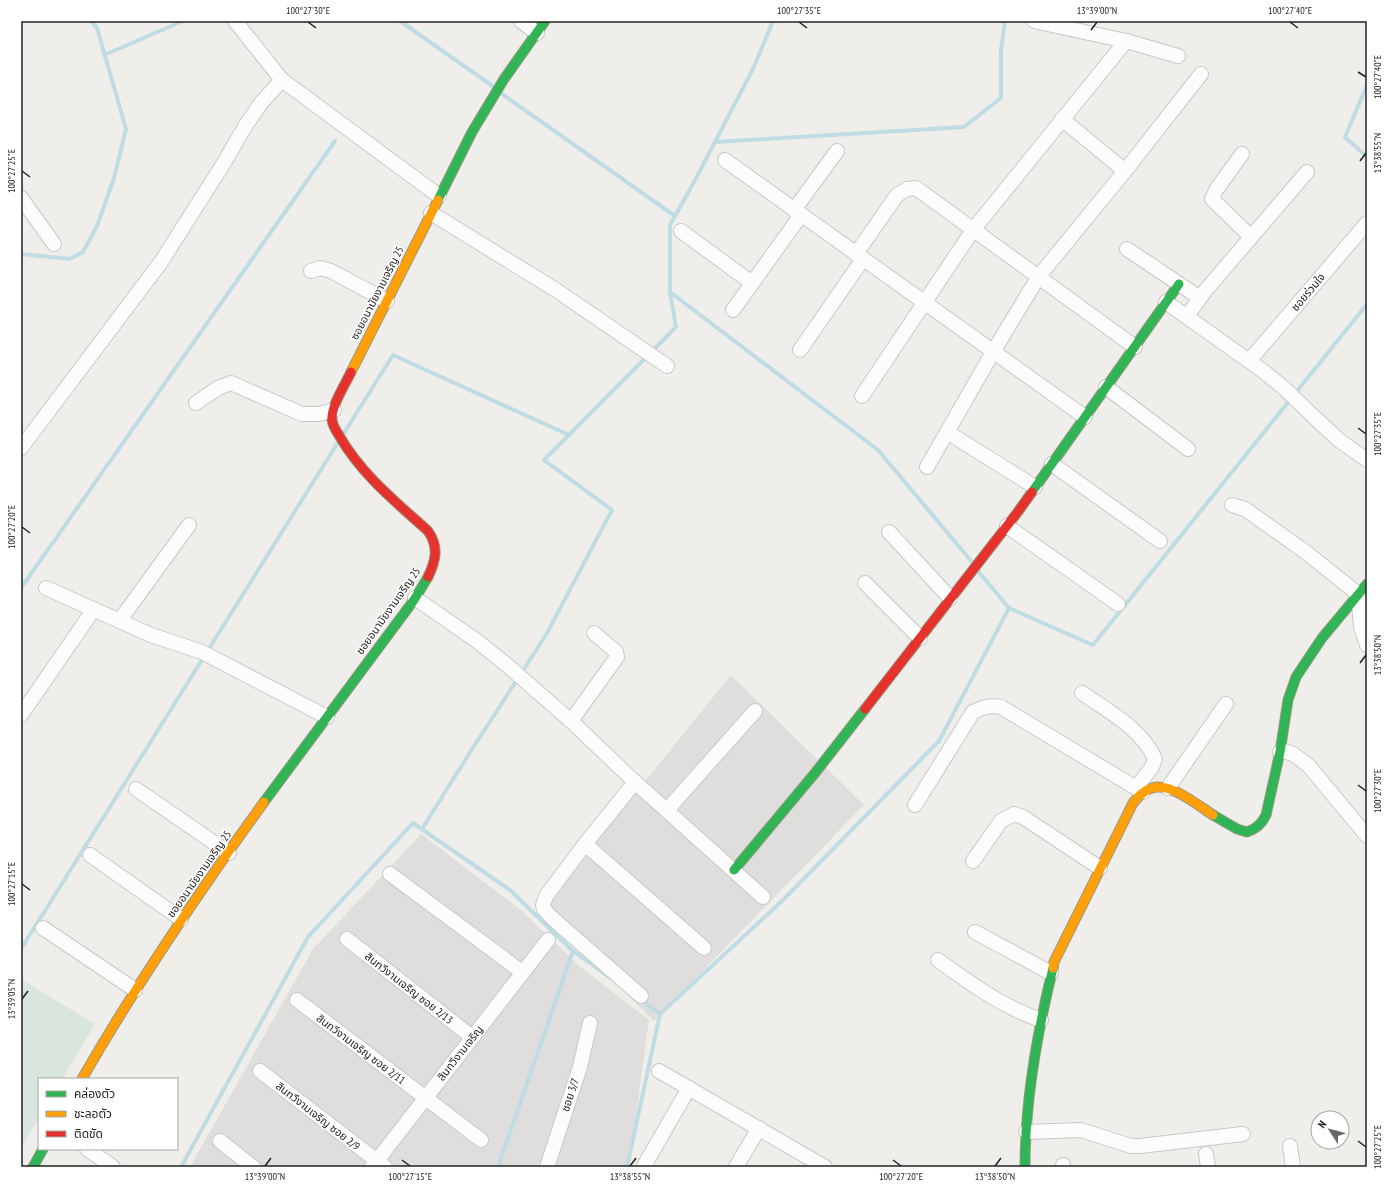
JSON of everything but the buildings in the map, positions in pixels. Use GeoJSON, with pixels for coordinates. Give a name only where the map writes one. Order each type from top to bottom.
{"type":"FeatureCollection","features":[{"type":"Feature","properties":{"kind":"street"},"geometry":{"type":"LineString","coordinates":[[235,21],[282,80],[439,196]]}},
{"type":"Feature","properties":{"kind":"street"},"geometry":{"type":"LineString","coordinates":[[521,21],[537,33]]}},
{"type":"Feature","properties":{"kind":"street","name":"ซอยอนามัยงามเจริญ 25"},"geometry":{"type":"LineString","coordinates":[[85,1078],[99,1048],[181,919],[415,598],[431,573],[436,561],[436,547],[434,538],[359,466],[345,446],[332,423],[334,410],[340,394],[472,132],[504,80],[545,21]]}},
{"type":"Feature","properties":{"kind":"street"},"geometry":{"type":"LineString","coordinates":[[1034,21],[1126,41],[1178,56]]}},
{"type":"Feature","properties":{"kind":"street"},"geometry":{"type":"LineString","coordinates":[[862,396],[973,230],[1126,41]]}},
{"type":"Feature","properties":{"kind":"street"},"geometry":{"type":"LineString","coordinates":[[927,467],[993,352],[1039,276],[1125,171],[1201,74]]}},
{"type":"Feature","properties":{"kind":"street"},"geometry":{"type":"LineString","coordinates":[[21,448],[161,262],[222,166],[246,125],[261,103],[282,80]]}},
{"type":"Feature","properties":{"kind":"street"},"geometry":{"type":"LineString","coordinates":[[1062,119],[1125,171]]}},
{"type":"Feature","properties":{"kind":"street"},"geometry":{"type":"LineString","coordinates":[[733,310],[798,213],[837,151]]}},
{"type":"Feature","properties":{"kind":"street"},"geometry":{"type":"LineString","coordinates":[[1242,154],[1216,190],[1212,200],[1251,238]]}},
{"type":"Feature","properties":{"kind":"street"},"geometry":{"type":"LineString","coordinates":[[725,160],[1085,417]]}},
{"type":"Feature","properties":{"kind":"street"},"geometry":{"type":"LineString","coordinates":[[1186,316],[1307,172]]}},
{"type":"Feature","properties":{"kind":"street"},"geometry":{"type":"LineString","coordinates":[[800,350],[860,257],[897,195],[906,189],[911,188],[916,188],[1135,346]]}},
{"type":"Feature","properties":{"kind":"street"},"geometry":{"type":"LineString","coordinates":[[21,198],[54,244]]}},
{"type":"Feature","properties":{"kind":"street"},"geometry":{"type":"LineString","coordinates":[[431,213],[556,290],[667,366]]}},
{"type":"Feature","properties":{"kind":"street","name":"ซอยร่วมใจ"},"geometry":{"type":"LineString","coordinates":[[1249,361],[1367,223]]}},
{"type":"Feature","properties":{"kind":"street"},"geometry":{"type":"LineString","coordinates":[[681,231],[752,283]]}},
{"type":"Feature","properties":{"kind":"street"},"geometry":{"type":"LineString","coordinates":[[1127,250],[1200,298]]}},
{"type":"Feature","properties":{"kind":"street"},"geometry":{"type":"LineString","coordinates":[[311,272],[320,268],[331,271],[387,301]]}},
{"type":"Feature","properties":{"kind":"street"},"geometry":{"type":"LineString","coordinates":[[734,870],[815,773],[950,598],[986,554],[1036,487],[1179,284]]}},
{"type":"Feature","properties":{"kind":"street"},"geometry":{"type":"LineString","coordinates":[[1166,302],[1249,361],[1284,388],[1340,441],[1367,460]]}},
{"type":"Feature","properties":{"kind":"street"},"geometry":{"type":"LineString","coordinates":[[196,403],[218,388],[231,383],[302,414],[319,414],[334,410]]}},
{"type":"Feature","properties":{"kind":"street"},"geometry":{"type":"LineString","coordinates":[[1106,387],[1188,449]]}},
{"type":"Feature","properties":{"kind":"street"},"geometry":{"type":"LineString","coordinates":[[947,432],[1036,487]]}},
{"type":"Feature","properties":{"kind":"street"},"geometry":{"type":"LineString","coordinates":[[1052,464],[1160,541]]}},
{"type":"Feature","properties":{"kind":"street"},"geometry":{"type":"LineString","coordinates":[[1232,506],[1245,509],[1307,553],[1358,594],[1361,628],[1367,645]]}},
{"type":"Feature","properties":{"kind":"street"},"geometry":{"type":"LineString","coordinates":[[120,620],[189,525]]}},
{"type":"Feature","properties":{"kind":"street"},"geometry":{"type":"LineString","coordinates":[[1007,526],[1118,604]]}},
{"type":"Feature","properties":{"kind":"street"},"geometry":{"type":"LineString","coordinates":[[889,532],[950,598]]}},
{"type":"Feature","properties":{"kind":"street"},"geometry":{"type":"LineString","coordinates":[[865,583],[920,638]]}},
{"type":"Feature","properties":{"kind":"street"},"geometry":{"type":"LineString","coordinates":[[915,805],[973,712],[983,707],[992,705],[1001,707],[1139,790],[1154,786],[1168,788],[1237,829],[1247,832],[1254,830],[1262,822],[1266,814],[1280,752],[1288,700],[1296,677],[1322,638],[1367,584]]}},
{"type":"Feature","properties":{"kind":"street"},"geometry":{"type":"LineString","coordinates":[[46,588],[151,635],[202,652],[327,717]]}},
{"type":"Feature","properties":{"kind":"street"},"geometry":{"type":"LineString","coordinates":[[415,598],[477,641],[533,687],[635,782],[763,897]]}},
{"type":"Feature","properties":{"kind":"street"},"geometry":{"type":"LineString","coordinates":[[21,715],[94,609]]}},
{"type":"Feature","properties":{"kind":"street"},"geometry":{"type":"LineString","coordinates":[[571,721],[617,657],[616,652],[594,633]]}},
{"type":"Feature","properties":{"kind":"street"},"geometry":{"type":"LineString","coordinates":[[1025,1167],[1026,1132],[1036,1045],[1054,962],[1155,759],[1151,750],[1137,732],[1082,693]]}},
{"type":"Feature","properties":{"kind":"street"},"geometry":{"type":"LineString","coordinates":[[1168,788],[1226,704]]}},
{"type":"Feature","properties":{"kind":"street"},"geometry":{"type":"LineString","coordinates":[[667,810],[755,711]]}},
{"type":"Feature","properties":{"kind":"street"},"geometry":{"type":"LineString","coordinates":[[1280,752],[1284,751],[1293,754],[1308,765],[1367,836]]}},
{"type":"Feature","properties":{"kind":"street"},"geometry":{"type":"LineString","coordinates":[[635,782],[585,844],[546,896],[543,905],[544,909],[551,917],[641,996]]}},
{"type":"Feature","properties":{"kind":"street"},"geometry":{"type":"LineString","coordinates":[[136,789],[229,853]]}},
{"type":"Feature","properties":{"kind":"street"},"geometry":{"type":"LineString","coordinates":[[973,861],[1001,821],[1014,814],[1023,817],[1100,868]]}},
{"type":"Feature","properties":{"kind":"street"},"geometry":{"type":"LineString","coordinates":[[585,844],[704,948]]}},
{"type":"Feature","properties":{"kind":"street"},"geometry":{"type":"LineString","coordinates":[[90,855],[181,919]]}},
{"type":"Feature","properties":{"kind":"street"},"geometry":{"type":"LineString","coordinates":[[390,874],[522,972]]}},
{"type":"Feature","properties":{"kind":"street"},"geometry":{"type":"LineString","coordinates":[[43,928],[135,990]]}},
{"type":"Feature","properties":{"kind":"street"},"geometry":{"type":"LineString","coordinates":[[975,932],[1051,974]]}},
{"type":"Feature","properties":{"kind":"street","name":"สินทวีงามเจริญ ซอย 2/13"},"geometry":{"type":"LineString","coordinates":[[346,939],[472,1037]]}},
{"type":"Feature","properties":{"kind":"street","name":"สินทวีงามเจริญ"},"geometry":{"type":"LineString","coordinates":[[378,1165],[425,1098],[548,940]]}},
{"type":"Feature","properties":{"kind":"street"},"geometry":{"type":"LineString","coordinates":[[938,960],[985,992],[1027,1015],[1041,1020]]}},
{"type":"Feature","properties":{"kind":"street","name":"สินทวีงามเจริญ ซอย 2/11"},"geometry":{"type":"LineString","coordinates":[[297,1000],[481,1140]]}},
{"type":"Feature","properties":{"kind":"street","name":"ซอย 3/7"},"geometry":{"type":"LineString","coordinates":[[547,1167],[580,1067],[590,1023]]}},
{"type":"Feature","properties":{"kind":"street","name":"สินทวีงามเจริญ ซอย 2/9"},"geometry":{"type":"LineString","coordinates":[[260,1071],[378,1165]]}},
{"type":"Feature","properties":{"kind":"street"},"geometry":{"type":"LineString","coordinates":[[659,1071],[826,1167]]}},
{"type":"Feature","properties":{"kind":"street"},"geometry":{"type":"LineString","coordinates":[[644,1166],[689,1088]]}},
{"type":"Feature","properties":{"kind":"street"},"geometry":{"type":"LineString","coordinates":[[736,1167],[759,1128]]}},
{"type":"Feature","properties":{"kind":"street"},"geometry":{"type":"LineString","coordinates":[[1026,1132],[1081,1130],[1131,1146],[1243,1134]]}},
{"type":"Feature","properties":{"kind":"street"},"geometry":{"type":"LineString","coordinates":[[220,1141],[253,1167]]}},
{"type":"Feature","properties":{"kind":"street"},"geometry":{"type":"LineString","coordinates":[[1290,1146],[1292,1167]]}},
{"type":"Feature","properties":{"kind":"street"},"geometry":{"type":"LineString","coordinates":[[33,1167],[42,1150]]}},
{"type":"Feature","properties":{"kind":"street"},"geometry":{"type":"LineString","coordinates":[[88,1150],[114,1167]]}},
{"type":"Feature","properties":{"kind":"shaded area"},"geometry":{"type":"Polygon","coordinates":[[[731,675],[864,805],[654,1021],[535,904],[651,774],[731,675]]]}},
{"type":"Feature","properties":{"kind":"shaded area"},"geometry":{"type":"Polygon","coordinates":[[[421,834],[522,911],[578,965],[649,1020],[629,1167],[190,1167],[313,949],[421,834]]]}},
{"type":"Feature","properties":{"kind":"shaded area"},"geometry":{"type":"Polygon","coordinates":[[[21,979],[95,1024],[63,1078],[38,1078],[38,1120],[21,1148],[21,979]]]}},
{"type":"Feature","properties":{"kind":"waterway"},"geometry":{"type":"LineString","coordinates":[[21,254],[70,259],[83,252],[97,226],[114,178],[126,129],[97,28],[91,21]]}},
{"type":"Feature","properties":{"kind":"waterway"},"geometry":{"type":"LineString","coordinates":[[104,55],[183,21]]}},
{"type":"Feature","properties":{"kind":"waterway"},"geometry":{"type":"LineString","coordinates":[[400,21],[494,87]]}},
{"type":"Feature","properties":{"kind":"waterway"},"geometry":{"type":"LineString","coordinates":[[670,292],[670,225],[753,69],[773,21]]}},
{"type":"Feature","properties":{"kind":"waterway"},"geometry":{"type":"LineString","coordinates":[[715,142],[964,127],[1001,98],[1001,50],[1005,21]]}},
{"type":"Feature","properties":{"kind":"waterway"},"geometry":{"type":"LineString","coordinates":[[1367,85],[1345,137],[1367,157]]}},
{"type":"Feature","properties":{"kind":"waterway"},"geometry":{"type":"LineString","coordinates":[[502,94],[675,216]]}},
{"type":"Feature","properties":{"kind":"waterway"},"geometry":{"type":"LineString","coordinates":[[21,588],[335,141]]}},
{"type":"Feature","properties":{"kind":"waterway"},"geometry":{"type":"LineString","coordinates":[[422,829],[546,635],[612,510],[544,460],[676,327],[670,292],[878,450],[972,562]]}},
{"type":"Feature","properties":{"kind":"waterway"},"geometry":{"type":"LineString","coordinates":[[978,571],[1009,608],[1093,645],[1367,304]]}},
{"type":"Feature","properties":{"kind":"waterway"},"geometry":{"type":"LineString","coordinates":[[344,433],[393,355],[569,435]]}},
{"type":"Feature","properties":{"kind":"waterway"},"geometry":{"type":"LineString","coordinates":[[21,949],[337,444]]}},
{"type":"Feature","properties":{"kind":"waterway"},"geometry":{"type":"LineString","coordinates":[[627,1167],[660,1014],[783,900],[939,741],[1009,608]]}},
{"type":"Feature","properties":{"kind":"waterway"},"geometry":{"type":"LineString","coordinates":[[181,1167],[308,937],[413,823],[510,890],[573,951],[609,977]]}},
{"type":"Feature","properties":{"kind":"waterway"},"geometry":{"type":"LineString","coordinates":[[498,1167],[573,951]]}},
{"type":"Feature","properties":{"kind":"waterway"},"geometry":{"type":"LineString","coordinates":[[641,1000],[660,1014]]}},
{"type":"Feature","properties":{"kind":"traffic: fast"},"geometry":{"type":"LineString","coordinates":[[438,200],[472,132],[504,79],[545,21]]}},
{"type":"Feature","properties":{"kind":"traffic: fast"},"geometry":{"type":"LineString","coordinates":[[1032,492],[1179,284]]}},
{"type":"Feature","properties":{"kind":"traffic: fast"},"geometry":{"type":"LineString","coordinates":[[264,802],[414,600],[428,577]]}},
{"type":"Feature","properties":{"kind":"traffic: fast"},"geometry":{"type":"LineString","coordinates":[[1213,815],[1237,829],[1247,832],[1261,824],[1266,815],[1280,752],[1288,700],[1296,677],[1322,638],[1367,584]]}},
{"type":"Feature","properties":{"kind":"traffic: fast"},"geometry":{"type":"LineString","coordinates":[[734,870],[815,773],[865,709]]}},
{"type":"Feature","properties":{"kind":"traffic: fast"},"geometry":{"type":"LineString","coordinates":[[1025,1167],[1027,1117],[1033,1067],[1053,968]]}},
{"type":"Feature","properties":{"kind":"traffic: fast"},"geometry":{"type":"LineString","coordinates":[[33,1167],[42,1150]]}},
{"type":"Feature","properties":{"kind":"traffic: slow"},"geometry":{"type":"LineString","coordinates":[[351,372],[438,200]]}},
{"type":"Feature","properties":{"kind":"traffic: slow"},"geometry":{"type":"LineString","coordinates":[[1053,968],[1054,962],[1133,803],[1139,796],[1146,790],[1152,788],[1167,788],[1184,796],[1213,815]]}},
{"type":"Feature","properties":{"kind":"traffic: slow"},"geometry":{"type":"LineString","coordinates":[[83,1078],[124,1008],[169,938],[264,802]]}},
{"type":"Feature","properties":{"kind":"traffic: jam"},"geometry":{"type":"LineString","coordinates":[[351,372],[334,408],[332,414],[333,425],[349,451],[369,476],[428,531],[435,548],[433,565],[428,577]]}},
{"type":"Feature","properties":{"kind":"traffic: jam"},"geometry":{"type":"LineString","coordinates":[[865,709],[1032,492]]}}]}
